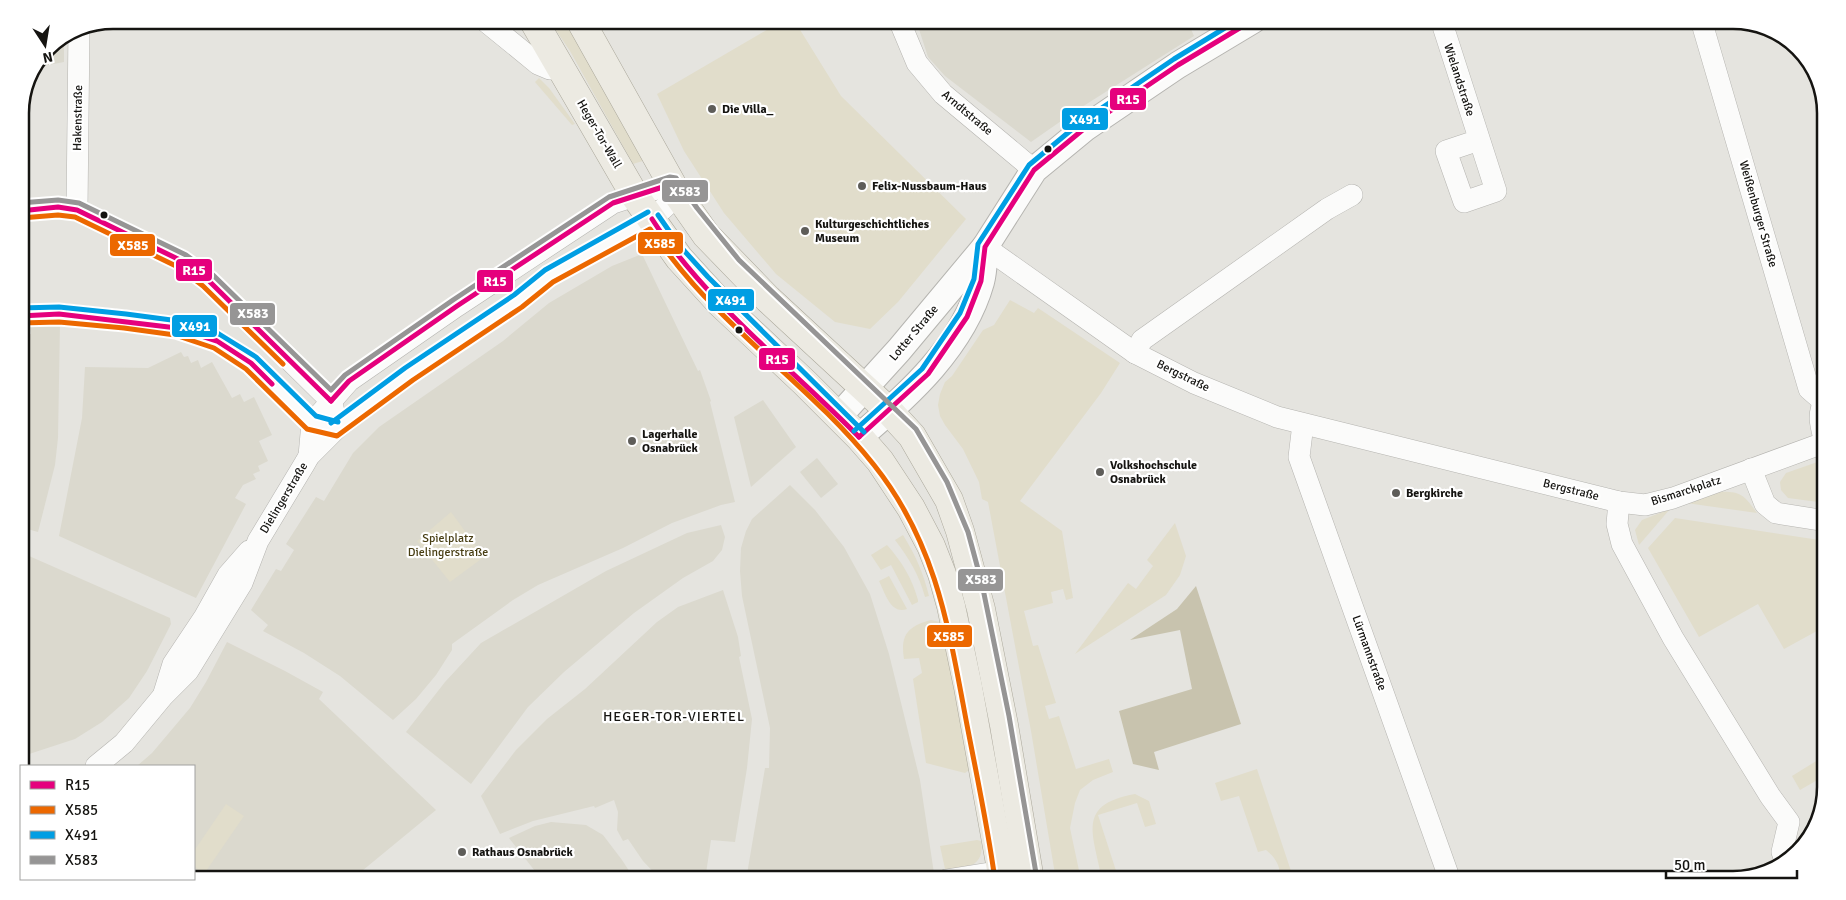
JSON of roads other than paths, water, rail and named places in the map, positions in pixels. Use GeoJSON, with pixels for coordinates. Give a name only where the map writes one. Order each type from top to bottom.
{"type":"FeatureCollection","features":[{"type":"Feature","properties":{"kind":"main road","name":"Heger-Tor-Wall"},"geometry":{"type":"LineString","coordinates":[[538,29],[635,196],[679,258],[720,302],[859,437],[880,461],[911,508],[931,546],[942,574],[951,606],[1002,871]]}},
{"type":"Feature","properties":{"kind":"main road"},"geometry":{"type":"LineString","coordinates":[[585,29],[675,189],[706,235],[768,299],[890,411],[912,436],[933,470],[948,500],[960,531],[985,628],[1004,724],[1028,871]]}},
{"type":"Feature","properties":{"kind":"street"},"geometry":{"type":"LineString","coordinates":[[497,29],[538,64],[550,69],[561,68]]}},
{"type":"Feature","properties":{"kind":"street","name":"Arndtstraße"},"geometry":{"type":"LineString","coordinates":[[903,29],[917,63],[943,94],[1034,170]]}},
{"type":"Feature","properties":{"kind":"street","name":"Lotter Straße"},"geometry":{"type":"LineString","coordinates":[[839,416],[865,390],[985,247],[1034,170],[1071,138],[1105,114],[1178,65],[1237,29]]}},
{"type":"Feature","properties":{"kind":"street","name":"Wielandstraße"},"geometry":{"type":"LineString","coordinates":[[1444,29],[1479,140]]}},
{"type":"Feature","properties":{"kind":"street","name":"Weißenburger Straße"},"geometry":{"type":"LineString","coordinates":[[1704,29],[1809,388],[1817,394]]}},
{"type":"Feature","properties":{"kind":"street","name":"Hakenstraße"},"geometry":{"type":"LineString","coordinates":[[77,210],[79,36]]}},
{"type":"Feature","properties":{"kind":"street"},"geometry":{"type":"LineString","coordinates":[[312,423],[349,381],[457,306],[613,203],[635,196],[675,189]]}},
{"type":"Feature","properties":{"kind":"street","name":"Dielingerstraße"},"geometry":{"type":"LineString","coordinates":[[97,765],[124,743],[163,696],[188,671],[212,619],[242,583],[258,541],[309,456],[337,428],[410,374],[518,301],[549,276],[652,219],[675,189]]}},
{"type":"Feature","properties":{"kind":"street"},"geometry":{"type":"LineString","coordinates":[[1135,353],[1142,340],[1327,209],[1352,195]]}},
{"type":"Feature","properties":{"kind":"street"},"geometry":{"type":"LineString","coordinates":[[29,210],[58,207],[77,210],[182,261],[208,280],[331,401],[337,428],[312,423],[251,363],[217,341],[177,328],[59,314],[29,316]]}},
{"type":"Feature","properties":{"kind":"street","name":"Lotter Straße"},"geometry":{"type":"LineString","coordinates":[[859,437],[890,411],[928,374],[967,317],[981,281],[985,247]]}},
{"type":"Feature","properties":{"kind":"street","name":"Bergstraße"},"geometry":{"type":"LineString","coordinates":[[985,247],[1135,353],[1194,382],[1277,417],[1619,502]]}},
{"type":"Feature","properties":{"kind":"street","name":"Dielingerstraße"},"geometry":{"type":"LineString","coordinates":[[309,456],[312,423]]}},
{"type":"Feature","properties":{"kind":"street","name":"Lürmannstraße"},"geometry":{"type":"LineString","coordinates":[[1302,424],[1299,457],[1447,871]]}},
{"type":"Feature","properties":{"kind":"street","name":"Bismarckplatz"},"geometry":{"type":"LineString","coordinates":[[1619,502],[1645,504],[1673,498],[1817,445]]}},
{"type":"Feature","properties":{"kind":"street"},"geometry":{"type":"LineString","coordinates":[[1751,469],[1765,504],[1776,513],[1817,520]]}},
{"type":"Feature","properties":{"kind":"street"},"geometry":{"type":"LineString","coordinates":[[1619,502],[1617,524],[1622,544],[1673,638],[1770,796],[1789,822],[1783,855]]}},
{"type":"Feature","properties":{"kind":"place","name":"Die Villa_"},"geometry":{"type":"Point","coordinates":[712,109]}},
{"type":"Feature","properties":{"kind":"place","name":"Felix-Nussbaum-Haus"},"geometry":{"type":"Point","coordinates":[862,186]}},
{"type":"Feature","properties":{"kind":"place","name":"Kulturgeschichtliches Museum"},"geometry":{"type":"Point","coordinates":[805,231]}},
{"type":"Feature","properties":{"kind":"place","name":"Lagerhalle Osnabrück"},"geometry":{"type":"Point","coordinates":[632,441]}},
{"type":"Feature","properties":{"kind":"place","name":"Volkshochschule Osnabrück"},"geometry":{"type":"Point","coordinates":[1100,472]}},
{"type":"Feature","properties":{"kind":"place","name":"Bergkirche"},"geometry":{"type":"Point","coordinates":[1396,493]}},
{"type":"Feature","properties":{"kind":"place","name":"Rathaus Osnabrück"},"geometry":{"type":"Point","coordinates":[462,852]}},
{"type":"Feature","properties":{"kind":"district","name":"HEGER-TOR-VIERTEL"},"geometry":{"type":"Point","coordinates":[674,716]}},
{"type":"Feature","properties":{"kind":"park label","name":"Spielplatz Dielingerstraße"},"geometry":{"type":"Point","coordinates":[448,545]}}]}
